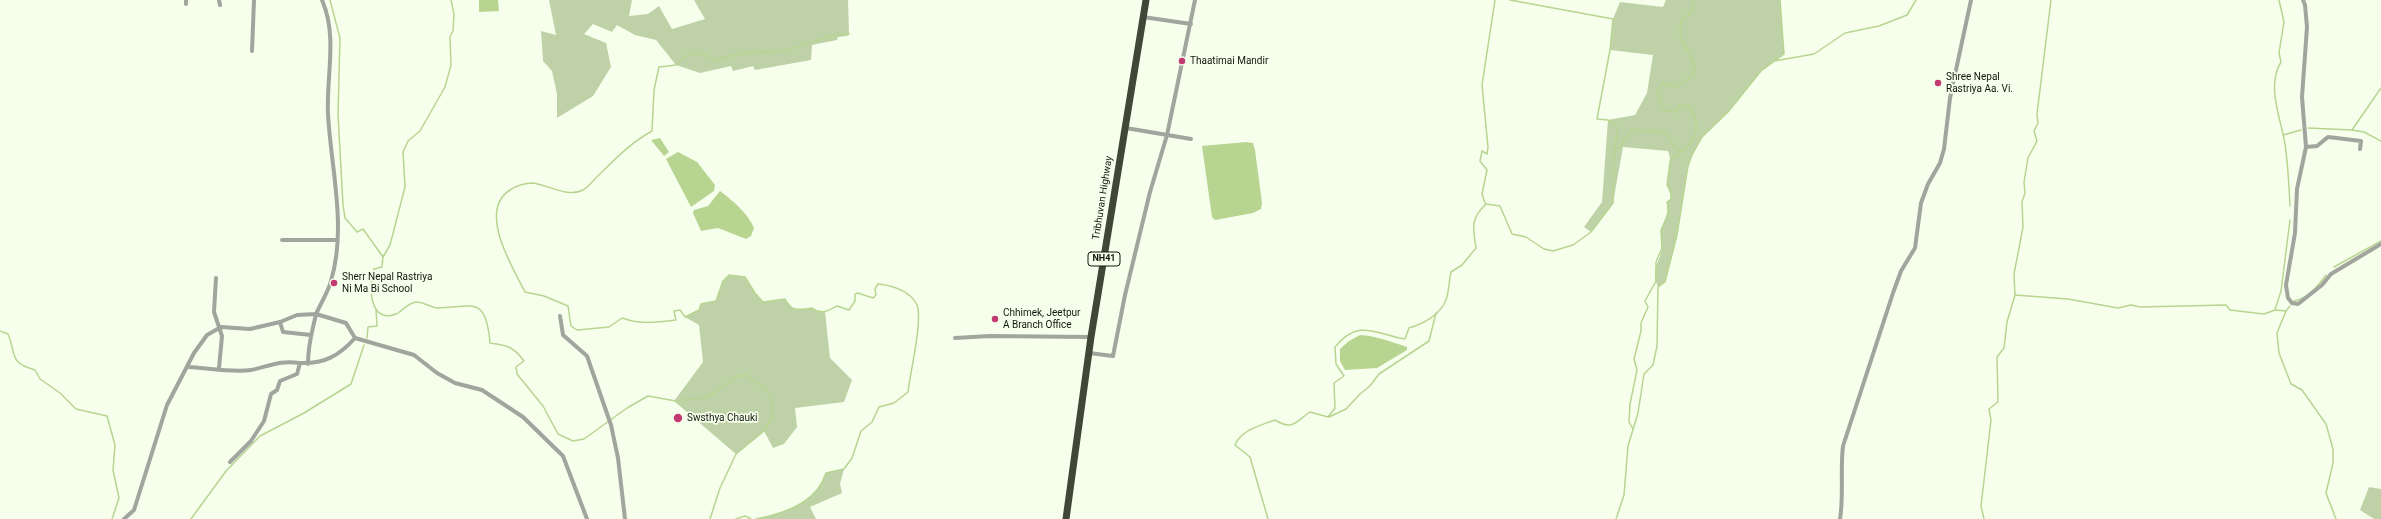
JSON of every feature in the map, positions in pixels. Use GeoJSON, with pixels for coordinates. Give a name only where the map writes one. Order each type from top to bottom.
{"type":"FeatureCollection","features":[{"type":"Feature","properties":{"kind":"highway","name":"Tribhuvan Highway"},"geometry":{"type":"LineString","coordinates":[[1066,519],[1091,337],[1146,0]]}},
{"type":"Feature","properties":{"kind":"street"},"geometry":{"type":"LineString","coordinates":[[252,51],[254,0]]}},
{"type":"Feature","properties":{"kind":"street"},"geometry":{"type":"LineString","coordinates":[[308,364],[308,344],[316,314],[332,280],[337,240],[334,168],[328,114],[331,53],[330,29],[322,0]]}},
{"type":"Feature","properties":{"kind":"street"},"geometry":{"type":"LineString","coordinates":[[1089,353],[1113,356],[1138,240],[1167,135],[1196,0]]}},
{"type":"Feature","properties":{"kind":"street"},"geometry":{"type":"LineString","coordinates":[[1840,519],[1843,502],[1841,466],[1843,446],[1901,271],[1915,248],[1924,193],[1940,163],[1944,149],[1950,98],[1971,0]]}},
{"type":"Feature","properties":{"kind":"street"},"geometry":{"type":"LineString","coordinates":[[2303,0],[2306,5],[2307,27],[2302,97],[2306,147],[2297,189],[2295,233],[2286,285],[2288,298],[2292,303],[2298,304],[2322,285],[2331,274],[2381,244]]}},
{"type":"Feature","properties":{"kind":"street"},"geometry":{"type":"LineString","coordinates":[[1143,17],[1191,24]]}},
{"type":"Feature","properties":{"kind":"street"},"geometry":{"type":"LineString","coordinates":[[1126,128],[1191,139]]}},
{"type":"Feature","properties":{"kind":"street"},"geometry":{"type":"LineString","coordinates":[[2306,147],[2317,146],[2328,137],[2361,141],[2360,149]]}},
{"type":"Feature","properties":{"kind":"street"},"geometry":{"type":"LineString","coordinates":[[282,240],[337,240]]}},
{"type":"Feature","properties":{"kind":"street"},"geometry":{"type":"LineString","coordinates":[[216,278],[214,312],[221,327],[222,336],[219,368]]}},
{"type":"Feature","properties":{"kind":"street"},"geometry":{"type":"LineString","coordinates":[[124,519],[134,510],[168,405],[189,367],[194,353],[207,335],[221,327],[250,329],[280,322],[297,315],[316,314],[346,323],[355,338],[414,356],[436,373],[455,382],[482,390],[523,417],[563,456],[587,519]]}},
{"type":"Feature","properties":{"kind":"street"},"geometry":{"type":"LineString","coordinates":[[560,316],[563,334],[587,356],[611,425],[618,458],[625,519]]}},
{"type":"Feature","properties":{"kind":"street"},"geometry":{"type":"LineString","coordinates":[[280,322],[283,332],[311,335]]}},
{"type":"Feature","properties":{"kind":"street"},"geometry":{"type":"LineString","coordinates":[[956,338],[990,336],[1091,337]]}},
{"type":"Feature","properties":{"kind":"street"},"geometry":{"type":"LineString","coordinates":[[189,367],[219,368],[239,371],[251,370],[272,363],[316,364],[336,356],[355,338]]}},
{"type":"Feature","properties":{"kind":"street"},"geometry":{"type":"LineString","coordinates":[[230,462],[251,441],[264,421],[271,394],[277,390],[280,381],[297,374],[300,363]]}},
{"type":"Feature","properties":{"kind":"shaded area"},"geometry":{"type":"Polygon","coordinates":[[[479,0],[498,0],[499,11],[479,12],[479,0]]]}},
{"type":"Feature","properties":{"kind":"shaded area"},"geometry":{"type":"Polygon","coordinates":[[[549,0],[632,0],[629,16],[648,14],[659,6],[672,29],[705,19],[694,0],[848,0],[849,34],[847,36],[838,37],[837,40],[812,45],[811,60],[755,70],[753,66],[733,71],[731,66],[700,73],[676,65],[656,40],[635,35],[617,25],[612,32],[593,24],[584,34],[606,43],[611,67],[593,96],[557,118],[557,94],[552,71],[543,61],[541,31],[556,35],[549,0]]]}},
{"type":"Feature","properties":{"kind":"shaded area"},"geometry":{"type":"Polygon","coordinates":[[[1666,0],[1780,0],[1784,54],[1761,71],[1728,112],[1702,137],[1692,155],[1688,166],[1677,235],[1665,282],[1658,287],[1655,271],[1662,248],[1661,232],[1667,215],[1667,202],[1671,199],[1667,183],[1670,163],[1668,151],[1623,147],[1613,203],[1591,232],[1584,227],[1602,202],[1608,120],[1635,115],[1647,93],[1653,55],[1610,50],[1613,19],[1620,2],[1663,7],[1666,0]]]}},
{"type":"Feature","properties":{"kind":"shaded area"},"geometry":{"type":"Polygon","coordinates":[[[660,138],[669,152],[664,156],[651,140],[660,138]]]}},
{"type":"Feature","properties":{"kind":"shaded area"},"geometry":{"type":"Polygon","coordinates":[[[1246,142],[1253,143],[1255,150],[1262,203],[1261,209],[1253,213],[1215,220],[1212,217],[1202,146],[1246,142]]]}},
{"type":"Feature","properties":{"kind":"shaded area"},"geometry":{"type":"Polygon","coordinates":[[[678,152],[697,162],[715,185],[714,191],[691,207],[666,159],[678,152]]]}},
{"type":"Feature","properties":{"kind":"shaded area"},"geometry":{"type":"Polygon","coordinates":[[[720,191],[735,203],[748,217],[754,228],[751,236],[746,239],[718,228],[701,231],[693,213],[694,210],[708,206],[720,191]]]}},
{"type":"Feature","properties":{"kind":"shaded area"},"geometry":{"type":"Polygon","coordinates":[[[729,275],[745,277],[755,293],[763,302],[785,299],[790,306],[796,309],[812,308],[818,312],[825,312],[830,358],[852,380],[844,402],[795,408],[797,427],[784,444],[773,448],[764,431],[736,454],[674,401],[703,362],[699,325],[685,317],[699,310],[701,304],[716,301],[723,281],[729,275]]]}},
{"type":"Feature","properties":{"kind":"shaded area"},"geometry":{"type":"Polygon","coordinates":[[[1360,335],[1390,341],[1407,347],[1407,350],[1377,368],[1345,370],[1340,361],[1340,349],[1349,341],[1360,335]]]}},
{"type":"Feature","properties":{"kind":"shaded area"},"geometry":{"type":"Polygon","coordinates":[[[844,469],[840,484],[842,493],[810,507],[816,519],[756,519],[777,514],[798,505],[815,492],[822,483],[826,473],[844,469]]]}},
{"type":"Feature","properties":{"kind":"shaded area"},"geometry":{"type":"Polygon","coordinates":[[[2369,487],[2381,489],[2381,519],[2374,519],[2360,510],[2369,487]]]}},
{"type":"Feature","properties":{"kind":"waterway"},"geometry":{"type":"LineString","coordinates":[[330,0],[340,38],[338,114],[343,205],[345,218],[357,232],[363,229],[383,257],[382,267],[374,269],[372,276],[371,293],[376,309],[380,314],[387,316],[399,313],[414,302],[422,303],[435,308],[476,307],[485,317],[490,343],[510,348],[520,356],[524,361],[516,367],[517,374],[543,406],[558,434],[573,441],[584,439],[627,408],[648,396],[676,401],[704,398],[720,389],[735,377],[745,375],[751,378],[767,391],[772,402],[772,418],[764,431],[736,454],[720,488],[710,519]]}},
{"type":"Feature","properties":{"kind":"waterway"},"geometry":{"type":"LineString","coordinates":[[383,257],[390,245],[405,187],[403,152],[408,141],[420,131],[445,87],[451,65],[450,37],[453,31],[454,14],[451,0]]}},
{"type":"Feature","properties":{"kind":"waterway"},"geometry":{"type":"LineString","coordinates":[[1485,203],[1482,194],[1487,170],[1480,161],[1482,151],[1487,154],[1488,147],[1482,85],[1495,0]]}},
{"type":"Feature","properties":{"kind":"waterway"},"geometry":{"type":"LineString","coordinates":[[1510,0],[1613,19],[1610,50],[1597,119],[1608,120],[1618,127],[1614,153]]}},
{"type":"Feature","properties":{"kind":"waterway"},"geometry":{"type":"LineString","coordinates":[[1268,519],[1250,457],[1235,445],[1238,440],[1242,435],[1252,429],[1275,420],[1286,425],[1290,425],[1294,424],[1310,412],[1328,417],[1335,408],[1334,383],[1344,376],[1336,364],[1335,347],[1344,338],[1360,330],[1368,330],[1405,339],[1409,328],[1420,324],[1440,310],[1446,300],[1451,272],[1462,265],[1476,248],[1474,235],[1475,219],[1477,214],[1486,204],[1500,206],[1512,234],[1526,237],[1544,249],[1553,251],[1573,245],[1591,232],[1613,203],[1614,154],[1632,130],[1666,132],[1676,149],[1682,152],[1687,147],[1696,131],[1696,120],[1690,107],[1679,105],[1676,112],[1664,110],[1660,103],[1658,93],[1662,83],[1675,87],[1686,81],[1692,75],[1694,64],[1680,35],[1680,27],[1682,19],[1691,12],[1693,0]]}},
{"type":"Feature","properties":{"kind":"waterway"},"geometry":{"type":"LineString","coordinates":[[1616,519],[1624,495],[1628,446],[1638,413],[1644,374],[1653,365],[1657,346],[1658,287],[1665,282],[1677,235],[1688,166],[1702,137],[1728,112],[1761,71],[1784,54],[1780,0]]}},
{"type":"Feature","properties":{"kind":"waterway"},"geometry":{"type":"LineString","coordinates":[[1774,61],[1814,54],[1845,33],[1879,26],[1907,15],[1916,0]]}},
{"type":"Feature","properties":{"kind":"waterway"},"geometry":{"type":"LineString","coordinates":[[1984,519],[1981,506],[1991,420],[1989,409],[1998,402],[1997,357],[2004,348],[2007,322],[2015,295],[2014,274],[2023,227],[2022,202],[2025,193],[2024,182],[2028,158],[2037,141],[2034,131],[2038,123],[2037,114],[2051,0]]}},
{"type":"Feature","properties":{"kind":"waterway"},"geometry":{"type":"LineString","coordinates":[[2279,0],[2284,22],[2279,53],[2281,62],[2277,71],[2275,92],[2286,152],[2290,206]]}},
{"type":"Feature","properties":{"kind":"waterway"},"geometry":{"type":"LineString","coordinates":[[756,519],[777,514],[798,505],[815,492],[822,483],[826,473],[844,469],[852,458],[861,431],[872,422],[879,407],[894,403],[908,392],[916,347],[918,322],[917,305],[914,300],[905,292],[889,286],[878,284],[875,289],[876,295],[873,298],[858,293],[855,294],[855,301],[849,310],[837,306],[828,311],[821,312],[812,308],[796,309],[790,306],[785,299],[763,302],[755,293],[745,277],[729,275],[723,281],[716,301],[701,304],[699,310],[685,317],[680,310],[674,311],[676,320],[636,322],[622,318],[609,327],[577,330],[571,326],[568,306],[544,296],[525,292],[506,255],[497,225],[497,211],[501,199],[510,190],[524,184],[539,184],[571,193],[583,190],[588,187],[625,150],[652,131],[654,90],[659,67],[676,65],[687,55],[701,53],[713,60],[741,54],[788,50],[834,35],[849,34]]}},
{"type":"Feature","properties":{"kind":"waterway"},"geometry":{"type":"LineString","coordinates":[[2381,88],[2352,130],[2364,132],[2381,141]]}},
{"type":"Feature","properties":{"kind":"waterway"},"geometry":{"type":"LineString","coordinates":[[2308,128],[2352,130]]}},
{"type":"Feature","properties":{"kind":"waterway"},"geometry":{"type":"LineString","coordinates":[[2283,135],[2301,130]]}},
{"type":"Feature","properties":{"kind":"waterway"},"geometry":{"type":"LineString","coordinates":[[1633,429],[1629,422],[1630,404],[1637,370],[1634,359],[1641,331],[1641,323],[1648,307],[1645,301],[1656,281],[1656,262],[1662,248],[1661,230],[1669,213],[1667,202],[1671,199],[1671,192],[1667,185],[1670,162],[1671,159],[1682,152]]}},
{"type":"Feature","properties":{"kind":"waterway"},"geometry":{"type":"LineString","coordinates":[[2275,310],[2281,291],[2290,220]]}},
{"type":"Feature","properties":{"kind":"waterway"},"geometry":{"type":"LineString","coordinates":[[2334,267],[2381,241]]}},
{"type":"Feature","properties":{"kind":"waterway"},"geometry":{"type":"LineString","coordinates":[[2294,301],[2308,295],[2326,275]]}},
{"type":"Feature","properties":{"kind":"waterway"},"geometry":{"type":"LineString","coordinates":[[2015,295],[2068,299],[2118,308],[2131,305],[2140,307],[2226,305],[2230,310],[2264,314],[2275,310],[2286,311],[2277,333],[2279,353],[2291,384],[2302,390],[2326,424],[2333,449],[2333,463],[2326,493],[2336,519]]}},
{"type":"Feature","properties":{"kind":"waterway"},"geometry":{"type":"LineString","coordinates":[[2286,311],[2290,306]]}},
{"type":"Feature","properties":{"kind":"waterway"},"geometry":{"type":"LineString","coordinates":[[367,338],[368,327],[377,326],[376,309]]}},
{"type":"Feature","properties":{"kind":"waterway"},"geometry":{"type":"LineString","coordinates":[[1329,417],[1346,409],[1370,386],[1379,374],[1429,341],[1436,313]]}},
{"type":"Feature","properties":{"kind":"waterway"},"geometry":{"type":"LineString","coordinates":[[0,331],[8,334],[17,361],[26,367],[35,370],[40,379],[60,393],[76,409],[107,416],[115,445],[113,470],[119,498],[112,519]]}},
{"type":"Feature","properties":{"kind":"waterway"},"geometry":{"type":"LineString","coordinates":[[191,519],[226,471],[260,436],[304,413],[351,384],[364,345]]}},
{"type":"Feature","properties":{"kind":"waterway"},"geometry":{"type":"LineString","coordinates":[[736,519],[745,516],[751,519]]}},
{"type":"Feature","properties":{"kind":"place","name":"Thaatimai Mandir"},"geometry":{"type":"Point","coordinates":[1182,61]}},
{"type":"Feature","properties":{"kind":"place","name":"Shree Nepal Rastriya Aa. Vi."},"geometry":{"type":"Point","coordinates":[1938,83]}},
{"type":"Feature","properties":{"kind":"place","name":"Sherr Nepal Rastriya Ni Ma Bi School"},"geometry":{"type":"Point","coordinates":[334,283]}},
{"type":"Feature","properties":{"kind":"place","name":"Chhimek, Jeetpur A Branch Office"},"geometry":{"type":"Point","coordinates":[995,319]}},
{"type":"Feature","properties":{"kind":"place","name":"Swsthya Chauki"},"geometry":{"type":"Point","coordinates":[678,418]}}]}
